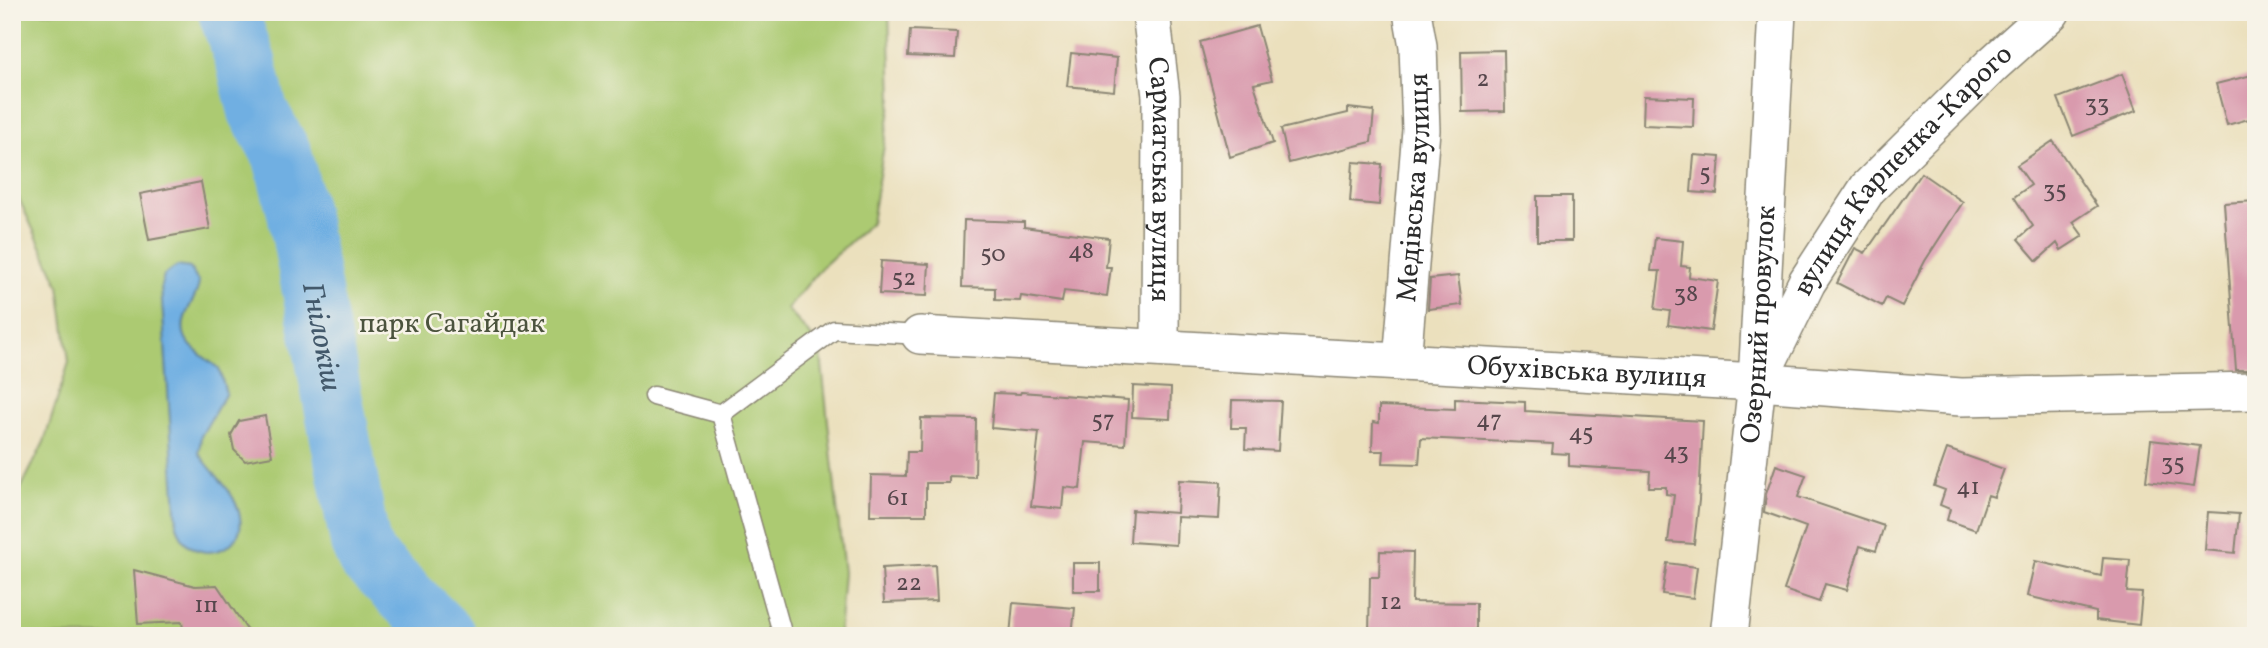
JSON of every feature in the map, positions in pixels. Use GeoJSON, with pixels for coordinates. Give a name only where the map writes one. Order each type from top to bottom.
{"type":"FeatureCollection","features":[{"type":"Feature","properties":{"kind":"street","name":"Сарматська вулиця"},"geometry":{"type":"LineString","coordinates":[[1151,12],[1161,96],[1160,348]]}},
{"type":"Feature","properties":{"kind":"street","name":"Медівська вулиця"},"geometry":{"type":"LineString","coordinates":[[1402,362],[1421,130],[1418,46],[1412,12]]}},
{"type":"Feature","properties":{"kind":"street","name":"Озерний провулок"},"geometry":{"type":"LineString","coordinates":[[1730,636],[1757,382],[1777,12]]}},
{"type":"Feature","properties":{"kind":"street","name":"вулиця Карпенка-Карого"},"geometry":{"type":"LineString","coordinates":[[1757,382],[1807,282],[1868,188],[1992,65],[2051,12]]}},
{"type":"Feature","properties":{"kind":"street","name":"Обухівська вулиця"},"geometry":{"type":"LineString","coordinates":[[920,335],[1757,382],[1961,397],[2256,391]]}},
{"type":"Feature","properties":{"kind":"lane"},"geometry":{"type":"LineString","coordinates":[[721,414],[834,330],[920,335]]}},
{"type":"Feature","properties":{"kind":"lane"},"geometry":{"type":"LineString","coordinates":[[654,396],[721,414]]}},
{"type":"Feature","properties":{"kind":"lane"},"geometry":{"type":"LineString","coordinates":[[721,414],[783,636]]}},
{"type":"Feature","properties":{"kind":"green space","name":"парк Сагайдак"},"geometry":{"type":"Polygon","coordinates":[[[12,12],[889,12],[892,98],[871,223],[821,268],[787,309],[820,346],[844,573],[839,636],[12,636],[12,506],[44,442],[69,362],[59,285],[12,184],[12,12]]]}},
{"type":"Feature","properties":{"kind":"water"},"geometry":{"type":"Polygon","coordinates":[[[177,266],[190,268],[199,283],[184,321],[186,339],[197,352],[219,369],[226,393],[201,436],[199,453],[234,499],[240,517],[240,528],[237,537],[230,544],[212,552],[192,548],[184,541],[177,526],[161,286],[164,275],[177,266]]]}},
{"type":"Feature","properties":{"kind":"building"},"geometry":{"type":"Polygon","coordinates":[[[1257,26],[1272,80],[1254,84],[1273,143],[1230,157],[1200,42],[1257,26]]]}},
{"type":"Feature","properties":{"kind":"building"},"geometry":{"type":"Polygon","coordinates":[[[910,30],[957,32],[955,58],[908,56],[910,30]]]}},
{"type":"Feature","properties":{"kind":"building"},"geometry":{"type":"Polygon","coordinates":[[[1504,50],[1505,111],[1462,112],[1461,51],[1504,50]]]}},
{"type":"Feature","properties":{"kind":"building"},"geometry":{"type":"Polygon","coordinates":[[[1071,53],[1117,58],[1114,91],[1067,86],[1071,53]]]}},
{"type":"Feature","properties":{"kind":"building"},"geometry":{"type":"Polygon","coordinates":[[[2122,74],[2136,111],[2073,136],[2058,98],[2122,74]]]}},
{"type":"Feature","properties":{"kind":"building"},"geometry":{"type":"Polygon","coordinates":[[[2256,74],[2256,117],[2227,125],[2216,84],[2256,74]]]}},
{"type":"Feature","properties":{"kind":"building"},"geometry":{"type":"Polygon","coordinates":[[[1644,96],[1694,98],[1693,127],[1643,125],[1644,96]]]}},
{"type":"Feature","properties":{"kind":"building"},"geometry":{"type":"Polygon","coordinates":[[[1348,108],[1374,111],[1371,142],[1289,163],[1281,129],[1348,113],[1348,108]]]}},
{"type":"Feature","properties":{"kind":"building"},"geometry":{"type":"Polygon","coordinates":[[[2053,141],[2097,206],[2073,222],[2083,236],[2061,250],[2057,243],[2037,261],[2018,239],[2033,226],[2014,197],[2031,185],[2017,165],[2053,141]]]}},
{"type":"Feature","properties":{"kind":"building"},"geometry":{"type":"Polygon","coordinates":[[[1694,155],[1720,157],[1717,194],[1691,192],[1694,155]]]}},
{"type":"Feature","properties":{"kind":"building"},"geometry":{"type":"Polygon","coordinates":[[[1353,162],[1382,164],[1379,205],[1350,202],[1353,162]]]}},
{"type":"Feature","properties":{"kind":"building"},"geometry":{"type":"Polygon","coordinates":[[[1921,173],[1963,202],[1925,261],[1902,306],[1886,298],[1882,306],[1837,283],[1855,248],[1865,253],[1921,173]]]}},
{"type":"Feature","properties":{"kind":"building"},"geometry":{"type":"Polygon","coordinates":[[[201,182],[210,229],[149,240],[140,194],[201,182]]]}},
{"type":"Feature","properties":{"kind":"building"},"geometry":{"type":"Polygon","coordinates":[[[1537,196],[1572,196],[1572,241],[1537,241],[1537,196]]]}},
{"type":"Feature","properties":{"kind":"building"},"geometry":{"type":"Polygon","coordinates":[[[2256,201],[2256,370],[2236,370],[2224,203],[2256,201]]]}},
{"type":"Feature","properties":{"kind":"building"},"geometry":{"type":"Polygon","coordinates":[[[964,220],[1024,222],[1024,227],[1109,238],[1106,267],[1111,267],[1107,296],[1064,291],[1062,302],[1021,296],[1020,301],[995,300],[995,288],[962,287],[964,220]]]}},
{"type":"Feature","properties":{"kind":"building"},"geometry":{"type":"Polygon","coordinates":[[[1655,238],[1683,241],[1681,266],[1690,267],[1689,277],[1718,281],[1711,331],[1668,325],[1670,311],[1655,309],[1660,271],[1651,271],[1655,238]]]}},
{"type":"Feature","properties":{"kind":"building"},"geometry":{"type":"Polygon","coordinates":[[[881,261],[929,264],[927,296],[879,294],[881,261]]]}},
{"type":"Feature","properties":{"kind":"building"},"geometry":{"type":"Polygon","coordinates":[[[1458,276],[1462,305],[1428,309],[1430,279],[1458,276]]]}},
{"type":"Feature","properties":{"kind":"building"},"geometry":{"type":"Polygon","coordinates":[[[1133,386],[1171,388],[1170,419],[1132,417],[1133,386]]]}},
{"type":"Feature","properties":{"kind":"building"},"geometry":{"type":"Polygon","coordinates":[[[1021,392],[1128,400],[1125,445],[1085,442],[1080,489],[1064,487],[1062,509],[1031,506],[1039,432],[991,428],[994,393],[1021,392]]]}},
{"type":"Feature","properties":{"kind":"building"},"geometry":{"type":"Polygon","coordinates":[[[1455,399],[1525,402],[1525,411],[1703,421],[1694,544],[1668,542],[1674,495],[1666,494],[1666,487],[1649,487],[1650,471],[1569,466],[1569,454],[1552,453],[1553,444],[1421,438],[1419,464],[1383,463],[1384,451],[1372,451],[1373,422],[1379,423],[1379,406],[1455,409],[1455,399]]]}},
{"type":"Feature","properties":{"kind":"building"},"geometry":{"type":"Polygon","coordinates":[[[1232,400],[1281,401],[1278,451],[1245,449],[1246,428],[1231,428],[1232,400]]]}},
{"type":"Feature","properties":{"kind":"building"},"geometry":{"type":"Polygon","coordinates":[[[265,416],[272,456],[245,461],[234,450],[231,435],[239,421],[265,416]]]}},
{"type":"Feature","properties":{"kind":"building"},"geometry":{"type":"Polygon","coordinates":[[[921,418],[976,419],[975,477],[949,476],[949,483],[926,483],[926,515],[870,515],[871,475],[906,476],[907,452],[920,452],[921,418]]]}},
{"type":"Feature","properties":{"kind":"building"},"geometry":{"type":"Polygon","coordinates":[[[2151,440],[2200,446],[2194,487],[2146,481],[2151,440]]]}},
{"type":"Feature","properties":{"kind":"building"},"geometry":{"type":"Polygon","coordinates":[[[1947,449],[2004,469],[1994,497],[1988,495],[1976,530],[1947,520],[1950,509],[1940,505],[1945,490],[1934,486],[1947,449]]]}},
{"type":"Feature","properties":{"kind":"building"},"geometry":{"type":"Polygon","coordinates":[[[1776,465],[1806,475],[1798,497],[1884,526],[1876,551],[1860,546],[1847,590],[1825,584],[1819,602],[1784,590],[1806,527],[1764,512],[1766,494],[1776,465]]]}},
{"type":"Feature","properties":{"kind":"building"},"geometry":{"type":"Polygon","coordinates":[[[1179,480],[1221,482],[1219,519],[1177,517],[1176,545],[1130,542],[1132,510],[1177,513],[1179,480]]]}},
{"type":"Feature","properties":{"kind":"building"},"geometry":{"type":"Polygon","coordinates":[[[2208,512],[2239,514],[2235,553],[2205,550],[2208,512]]]}},
{"type":"Feature","properties":{"kind":"building"},"geometry":{"type":"Polygon","coordinates":[[[1380,551],[1413,552],[1412,602],[1476,603],[1476,636],[1369,636],[1370,577],[1379,577],[1380,551]]]}},
{"type":"Feature","properties":{"kind":"building"},"geometry":{"type":"Polygon","coordinates":[[[2103,558],[2130,560],[2127,592],[2142,593],[2139,625],[2096,620],[2096,612],[2027,596],[2035,561],[2101,576],[2103,558]]]}},
{"type":"Feature","properties":{"kind":"building"},"geometry":{"type":"Polygon","coordinates":[[[1073,563],[1100,563],[1100,591],[1073,591],[1073,563]]]}},
{"type":"Feature","properties":{"kind":"building"},"geometry":{"type":"Polygon","coordinates":[[[1667,563],[1697,567],[1693,598],[1662,594],[1667,563]]]}},
{"type":"Feature","properties":{"kind":"building"},"geometry":{"type":"Polygon","coordinates":[[[935,565],[937,601],[884,603],[882,568],[935,565]]]}},
{"type":"Feature","properties":{"kind":"building"},"geometry":{"type":"Polygon","coordinates":[[[134,570],[195,586],[217,585],[251,636],[184,636],[182,622],[138,624],[134,570]]]}},
{"type":"Feature","properties":{"kind":"building"},"geometry":{"type":"Polygon","coordinates":[[[1013,603],[1075,608],[1072,636],[1010,636],[1013,603]]]}},
{"type":"Feature","properties":{"kind":"waterway","name":"Гнілокіш"},"geometry":{"type":"LineString","coordinates":[[228,12],[246,62],[258,111],[282,154],[297,212],[360,542],[367,558],[446,636]]}}]}
